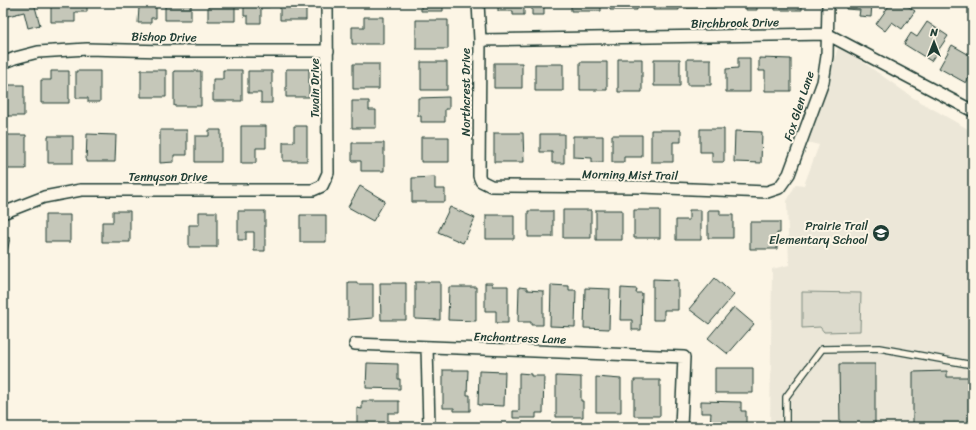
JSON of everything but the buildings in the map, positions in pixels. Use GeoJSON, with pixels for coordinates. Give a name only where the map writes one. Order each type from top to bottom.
{"type":"FeatureCollection","features":[{"type":"Feature","properties":{"kind":"street","name":"Twain Drive"},"geometry":{"type":"LineString","coordinates":[[327,3],[328,173]]}},
{"type":"Feature","properties":{"kind":"street","name":"Northcrest Drive"},"geometry":{"type":"LineString","coordinates":[[478,3],[480,40],[479,176],[481,181]]}},
{"type":"Feature","properties":{"kind":"street","name":"Fox Glen Lane"},"geometry":{"type":"LineString","coordinates":[[779,188],[789,174],[823,82],[827,56],[828,3]]}},
{"type":"Feature","properties":{"kind":"street","name":"Birchbrook Drive"},"geometry":{"type":"LineString","coordinates":[[480,40],[827,34],[973,110]]}},
{"type":"Feature","properties":{"kind":"street","name":"Bishop Drive"},"geometry":{"type":"LineString","coordinates":[[3,63],[38,52],[87,49],[165,51],[328,51]]}},
{"type":"Feature","properties":{"kind":"street","name":"Tennyson Drive"},"geometry":{"type":"LineString","coordinates":[[3,213],[44,197],[81,190],[313,190],[322,186],[328,173]]}},
{"type":"Feature","properties":{"kind":"street","name":"Morning Mist Trail"},"geometry":{"type":"LineString","coordinates":[[481,181],[491,186],[642,187],[767,192],[779,188]]}},
{"type":"Feature","properties":{"kind":"street","name":"Enchantress Lane"},"geometry":{"type":"LineString","coordinates":[[354,344],[684,357],[681,427]]}},
{"type":"Feature","properties":{"kind":"street"},"geometry":{"type":"LineString","coordinates":[[427,347],[429,427]]}},
{"type":"Feature","properties":{"kind":"lane"},"geometry":{"type":"LineString","coordinates":[[786,427],[786,397],[822,349],[879,348],[973,365]]}},
{"type":"Feature","properties":{"kind":"shaded area","name":"Prairie Trail Elementary School"},"geometry":{"type":"Polygon","coordinates":[[[839,45],[912,97],[973,132],[973,427],[770,427],[772,269],[789,265],[787,201],[796,184],[804,185],[819,145],[807,142],[816,119],[839,45]]]}},
{"type":"Feature","properties":{"kind":"shaded area"},"geometry":{"type":"Polygon","coordinates":[[[802,292],[861,293],[860,331],[824,332],[820,327],[802,328],[802,292]]]}},
{"type":"Feature","properties":{"kind":"place","name":"Prairie Trail Elementary School"},"geometry":{"type":"Point","coordinates":[881,233]}}]}
